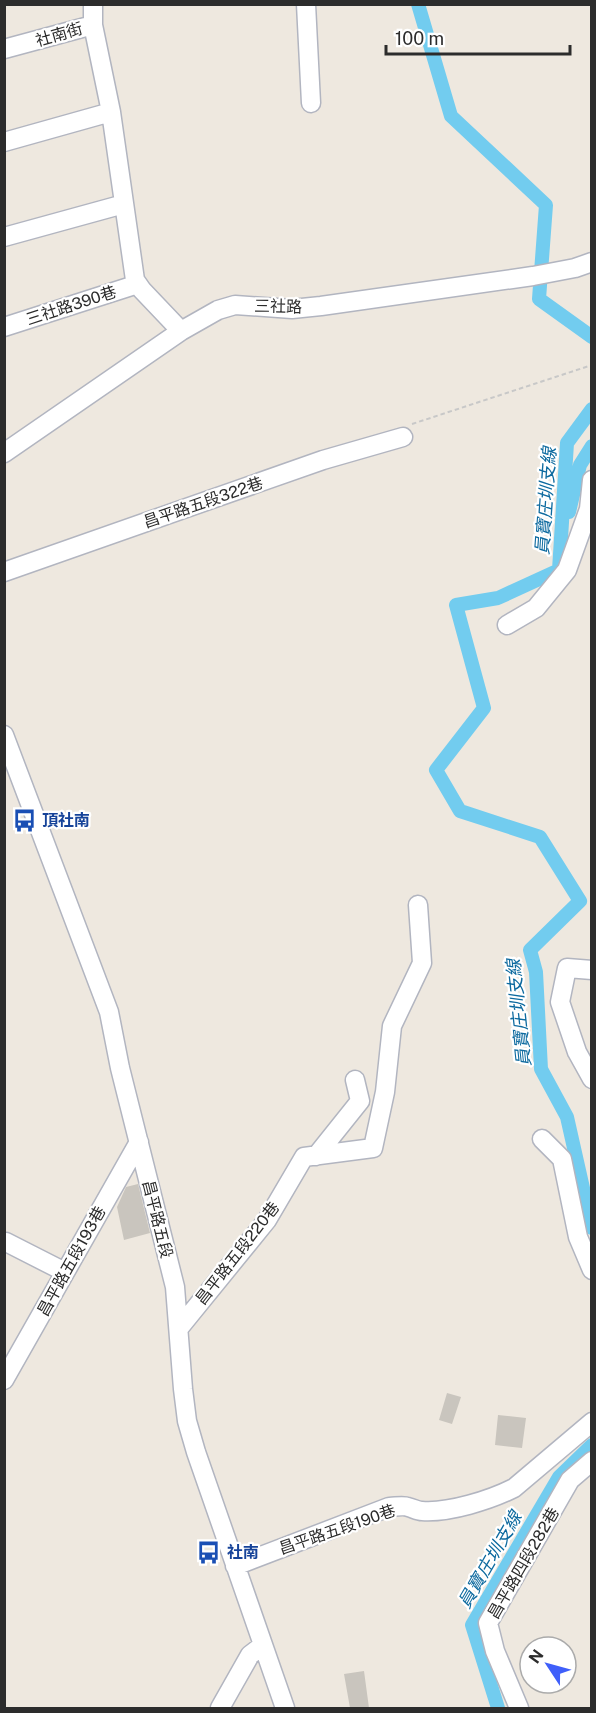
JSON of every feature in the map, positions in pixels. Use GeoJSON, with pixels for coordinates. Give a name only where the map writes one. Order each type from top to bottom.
{"type":"FeatureCollection","features":[{"type":"Feature","properties":{"kind":"street","name":"社南街"},"geometry":{"type":"LineString","coordinates":[[4,50],[93,25],[93,4]]}},
{"type":"Feature","properties":{"kind":"street"},"geometry":{"type":"LineString","coordinates":[[306,4],[311,103]]}},
{"type":"Feature","properties":{"kind":"street"},"geometry":{"type":"LineString","coordinates":[[93,25],[111,112],[135,280],[182,331]]}},
{"type":"Feature","properties":{"kind":"street"},"geometry":{"type":"LineString","coordinates":[[4,142],[111,112]]}},
{"type":"Feature","properties":{"kind":"street"},"geometry":{"type":"LineString","coordinates":[[4,237],[124,204]]}},
{"type":"Feature","properties":{"kind":"street","name":"三社路"},"geometry":{"type":"LineString","coordinates":[[4,453],[182,331],[218,310],[235,305],[292,309],[533,276],[575,268],[591,262]]}},
{"type":"Feature","properties":{"kind":"street","name":"三社路390巷"},"geometry":{"type":"LineString","coordinates":[[4,327],[138,284]]}},
{"type":"Feature","properties":{"kind":"street","name":"昌平路五段322巷"},"geometry":{"type":"LineString","coordinates":[[4,572],[323,460],[403,437]]}},
{"type":"Feature","properties":{"kind":"street"},"geometry":{"type":"LineString","coordinates":[[507,625],[536,608],[567,570],[589,509],[591,480]]}},
{"type":"Feature","properties":{"kind":"street","name":"昌平路五段"},"geometry":{"type":"LineString","coordinates":[[6,747],[109,1012],[120,1068],[175,1287],[180,1326],[183,1389],[188,1421],[235,1566],[285,1708]]}},
{"type":"Feature","properties":{"kind":"street"},"geometry":{"type":"LineString","coordinates":[[316,1156],[374,1148],[385,1092],[392,1026],[422,963],[417,905]]}},
{"type":"Feature","properties":{"kind":"street"},"geometry":{"type":"LineString","coordinates":[[591,970],[567,968],[560,1002],[578,1052],[591,1079]]}},
{"type":"Feature","properties":{"kind":"street","name":"昌平路五段220巷"},"geometry":{"type":"LineString","coordinates":[[180,1326],[267,1220],[304,1157],[316,1156],[360,1101],[355,1080]]}},
{"type":"Feature","properties":{"kind":"street"},"geometry":{"type":"LineString","coordinates":[[543,1139],[562,1159],[578,1237],[591,1270]]}},
{"type":"Feature","properties":{"kind":"street","name":"昌平路五段193巷"},"geometry":{"type":"LineString","coordinates":[[4,1380],[139,1142]]}},
{"type":"Feature","properties":{"kind":"street"},"geometry":{"type":"LineString","coordinates":[[4,1243],[65,1272]]}},
{"type":"Feature","properties":{"kind":"street","name":"昌平路五段190巷"},"geometry":{"type":"LineString","coordinates":[[235,1566],[389,1507],[407,1506],[419,1512],[437,1511],[472,1504],[507,1492],[588,1428]]}},
{"type":"Feature","properties":{"kind":"street","name":"昌平路四段282巷"},"geometry":{"type":"LineString","coordinates":[[519,1708],[495,1651],[488,1623],[570,1480],[591,1461]]}},
{"type":"Feature","properties":{"kind":"street"},"geometry":{"type":"LineString","coordinates":[[220,1708],[250,1655],[263,1645]]}},
{"type":"Feature","properties":{"kind":"building"},"geometry":{"type":"Polygon","coordinates":[[[138,1184],[150,1233],[124,1240],[117,1207],[126,1187],[138,1184]]]}},
{"type":"Feature","properties":{"kind":"building"},"geometry":{"type":"Polygon","coordinates":[[[447,1393],[461,1397],[452,1424],[439,1420],[447,1393]]]}},
{"type":"Feature","properties":{"kind":"building"},"geometry":{"type":"Polygon","coordinates":[[[498,1415],[526,1418],[522,1448],[495,1445],[498,1415]]]}},
{"type":"Feature","properties":{"kind":"building"},"geometry":{"type":"Polygon","coordinates":[[[364,1671],[369,1708],[350,1708],[344,1674],[364,1671]]]}},
{"type":"Feature","properties":{"kind":"waterway","name":"員寶庄圳支線"},"geometry":{"type":"LineString","coordinates":[[418,4],[451,116],[546,205],[539,299],[592,337]]}},
{"type":"Feature","properties":{"kind":"waterway","name":"員寶庄圳支線"},"geometry":{"type":"LineString","coordinates":[[592,409],[567,443],[559,570],[498,598],[456,605],[484,708],[436,770],[460,811],[540,837],[580,901],[530,950],[536,972],[541,1069],[567,1117],[592,1228]]}},
{"type":"Feature","properties":{"kind":"waterway"},"geometry":{"type":"LineString","coordinates":[[569,512],[580,465],[592,446]]}},
{"type":"Feature","properties":{"kind":"waterway","name":"員寶庄圳支線"},"geometry":{"type":"LineString","coordinates":[[498,1708],[472,1625],[559,1477],[592,1445]]}},
{"type":"Feature","properties":{"kind":"place","name":"頂社南"},"geometry":{"type":"Point","coordinates":[24,820]}},
{"type":"Feature","properties":{"kind":"place","name":"社南"},"geometry":{"type":"Point","coordinates":[209,1552]}}]}
